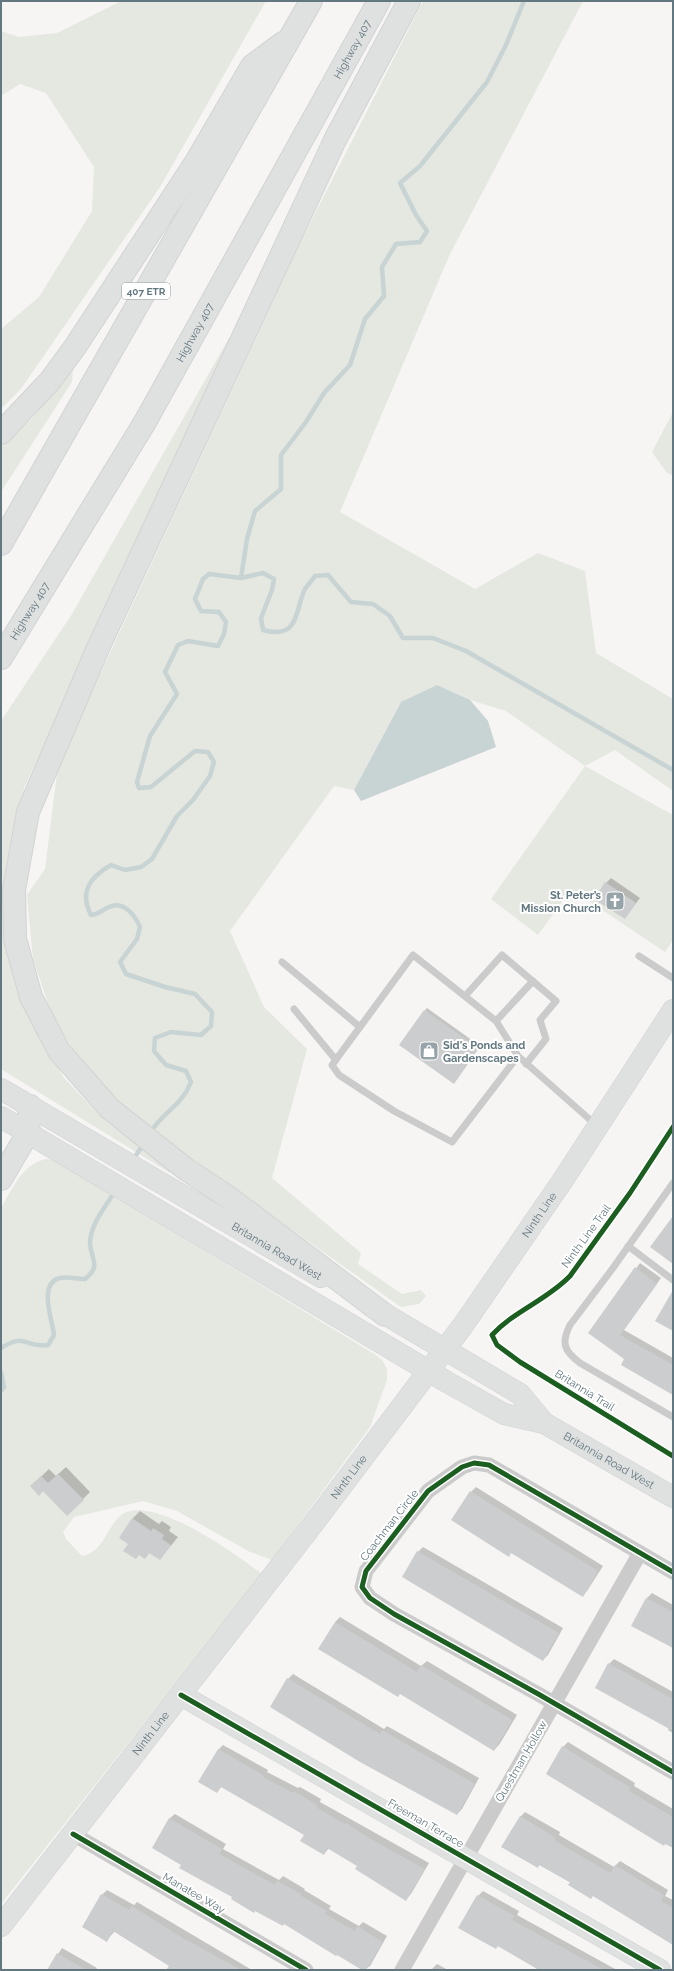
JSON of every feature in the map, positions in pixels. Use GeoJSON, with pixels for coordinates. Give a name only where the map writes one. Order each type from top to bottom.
{"type":"FeatureCollection","features":[{"type":"Feature","properties":{"kind":"highway","name":"407 ETR"},"geometry":{"type":"LineString","coordinates":[[1,544],[311,1]]}},
{"type":"Feature","properties":{"kind":"highway","name":"Highway 407"},"geometry":{"type":"LineString","coordinates":[[1,658],[145,422],[379,1]]}},
{"type":"Feature","properties":{"kind":"highway"},"geometry":{"type":"LineString","coordinates":[[385,1314],[234,1202],[187,1170],[110,1109],[59,1051],[29,990],[15,939],[14,890],[28,812],[98,648],[332,145],[408,1]]}},
{"type":"Feature","properties":{"kind":"highway"},"geometry":{"type":"LineString","coordinates":[[1,433],[50,381],[75,347],[196,162],[252,66],[290,37]]}},
{"type":"Feature","properties":{"kind":"highway"},"geometry":{"type":"LineString","coordinates":[[1,1179],[28,1133],[30,1106]]}},
{"type":"Feature","properties":{"kind":"main road","name":"Ninth Line"},"geometry":{"type":"LineString","coordinates":[[1,1926],[181,1695],[464,1324],[597,1127],[673,1010]]}},
{"type":"Feature","properties":{"kind":"main road","name":"Britannia Road West"},"geometry":{"type":"LineString","coordinates":[[1,1089],[520,1394],[544,1423]]}},
{"type":"Feature","properties":{"kind":"main road","name":"Britannia Road West"},"geometry":{"type":"LineString","coordinates":[[1,1117],[428,1371],[504,1414],[544,1423],[673,1497]]}},
{"type":"Feature","properties":{"kind":"main road","name":"Freeman Terrace"},"geometry":{"type":"LineString","coordinates":[[181,1695],[466,1857],[660,1970]]}},
{"type":"Feature","properties":{"kind":"street","name":"Coachman Circle"},"geometry":{"type":"LineString","coordinates":[[673,1572],[489,1465],[474,1463],[462,1468],[428,1491],[366,1571],[362,1587],[370,1598],[394,1614],[673,1772]]}},
{"type":"Feature","properties":{"kind":"street","name":"Questman Hollow"},"geometry":{"type":"LineString","coordinates":[[402,1970],[640,1553]]}},
{"type":"Feature","properties":{"kind":"street","name":"Manatee Way"},"geometry":{"type":"LineString","coordinates":[[73,1834],[306,1970]]}},
{"type":"Feature","properties":{"kind":"lane"},"geometry":{"type":"LineString","coordinates":[[518,1056],[452,1142],[394,1111],[338,1075],[332,1065],[413,955],[496,1021],[518,1056],[597,1127]]}},
{"type":"Feature","properties":{"kind":"lane"},"geometry":{"type":"LineString","coordinates":[[465,996],[502,955],[556,1001],[540,1020],[546,1039],[526,1064]]}},
{"type":"Feature","properties":{"kind":"lane"},"geometry":{"type":"LineString","coordinates":[[639,956],[673,978]]}},
{"type":"Feature","properties":{"kind":"lane"},"geometry":{"type":"LineString","coordinates":[[282,962],[360,1027]]}},
{"type":"Feature","properties":{"kind":"lane"},"geometry":{"type":"LineString","coordinates":[[496,1021],[533,982]]}},
{"type":"Feature","properties":{"kind":"lane"},"geometry":{"type":"LineString","coordinates":[[294,1009],[336,1060]]}},
{"type":"Feature","properties":{"kind":"lane"},"geometry":{"type":"LineString","coordinates":[[673,1183],[570,1325],[566,1334],[565,1346],[570,1356],[580,1363],[673,1418]]}},
{"type":"Feature","properties":{"kind":"lane"},"geometry":{"type":"LineString","coordinates":[[628,1246],[673,1280]]}},
{"type":"Feature","properties":{"kind":"shaded area"},"geometry":{"type":"Polygon","coordinates":[[[121,1],[266,1],[160,187],[21,389],[1,409],[1,329],[39,297],[92,211],[94,167],[46,93],[20,84],[1,96],[1,31],[19,37],[57,33],[121,1]]]}},
{"type":"Feature","properties":{"kind":"shaded area"},"geometry":{"type":"Polygon","coordinates":[[[423,1],[583,1],[450,254],[340,512],[475,589],[538,553],[585,571],[596,653],[673,699],[673,791],[615,750],[585,766],[506,711],[470,700],[437,685],[400,703],[354,790],[334,786],[230,931],[264,1007],[307,1049],[272,1178],[361,1253],[358,1264],[402,1294],[421,1290],[426,1296],[419,1304],[401,1307],[169,1143],[127,1110],[84,1067],[53,1018],[33,959],[27,895],[45,869],[58,765],[300,243],[423,1]]]}},
{"type":"Feature","properties":{"kind":"shaded area"},"geometry":{"type":"Polygon","coordinates":[[[229,338],[233,341],[24,788],[5,877],[7,938],[27,1012],[64,1078],[107,1123],[171,1169],[170,1173],[1,1069],[1,721],[72,614],[229,338]]]}},
{"type":"Feature","properties":{"kind":"shaded area"},"geometry":{"type":"Polygon","coordinates":[[[73,368],[72,382],[1,492],[1,447],[31,420],[73,368]]]}},
{"type":"Feature","properties":{"kind":"shaded area"},"geometry":{"type":"Polygon","coordinates":[[[673,412],[673,475],[667,473],[652,452],[673,412]]]}},
{"type":"Feature","properties":{"kind":"shaded area"},"geometry":{"type":"Polygon","coordinates":[[[437,685],[470,700],[488,721],[496,747],[361,801],[354,790],[401,702],[437,685]]]}},
{"type":"Feature","properties":{"kind":"shaded area"},"geometry":{"type":"Polygon","coordinates":[[[585,766],[673,815],[673,940],[665,952],[571,889],[538,935],[491,899],[585,766]]]}},
{"type":"Feature","properties":{"kind":"shaded area"},"geometry":{"type":"Polygon","coordinates":[[[46,1159],[54,1160],[376,1355],[383,1361],[387,1370],[387,1380],[370,1427],[272,1560],[248,1551],[177,1511],[143,1501],[74,1517],[63,1532],[66,1539],[82,1556],[89,1554],[99,1546],[114,1522],[119,1517],[132,1511],[150,1511],[192,1528],[233,1553],[262,1574],[1,1904],[1,1208],[24,1171],[46,1159]]]}},
{"type":"Feature","properties":{"kind":"building","name":"St. Peter’s Mission Church"},"geometry":{"type":"Polygon","coordinates":[[[605,882],[636,903],[625,919],[594,899],[605,882]]]}},
{"type":"Feature","properties":{"kind":"building"},"geometry":{"type":"Polygon","coordinates":[[[424,1010],[479,1048],[454,1084],[399,1045],[424,1010]]]}},
{"type":"Feature","properties":{"kind":"building"},"geometry":{"type":"Polygon","coordinates":[[[673,1216],[673,1264],[650,1247],[673,1216]]]}},
{"type":"Feature","properties":{"kind":"building"},"geometry":{"type":"Polygon","coordinates":[[[635,1267],[657,1284],[620,1335],[673,1365],[673,1395],[621,1365],[624,1359],[588,1333],[635,1267]]]}},
{"type":"Feature","properties":{"kind":"building"},"geometry":{"type":"Polygon","coordinates":[[[673,1290],[673,1331],[655,1321],[673,1290]]]}},
{"type":"Feature","properties":{"kind":"building"},"geometry":{"type":"Polygon","coordinates":[[[58,1474],[84,1500],[67,1516],[43,1491],[39,1496],[30,1486],[41,1476],[48,1483],[58,1474]]]}},
{"type":"Feature","properties":{"kind":"building"},"geometry":{"type":"Polygon","coordinates":[[[470,1491],[598,1571],[583,1597],[511,1553],[509,1557],[451,1520],[470,1491]]]}},
{"type":"Feature","properties":{"kind":"building"},"geometry":{"type":"Polygon","coordinates":[[[132,1518],[151,1531],[153,1528],[164,1535],[162,1539],[171,1545],[160,1560],[149,1553],[145,1559],[139,1555],[136,1559],[123,1551],[128,1544],[119,1538],[132,1518]]]}},
{"type":"Feature","properties":{"kind":"building"},"geometry":{"type":"Polygon","coordinates":[[[417,1551],[559,1633],[543,1661],[402,1577],[417,1551]]]}},
{"type":"Feature","properties":{"kind":"building"},"geometry":{"type":"Polygon","coordinates":[[[646,1598],[673,1612],[673,1648],[631,1626],[646,1598]]]}},
{"type":"Feature","properties":{"kind":"building"},"geometry":{"type":"Polygon","coordinates":[[[335,1622],[417,1672],[421,1665],[512,1720],[494,1751],[400,1694],[398,1697],[318,1649],[335,1622]]]}},
{"type":"Feature","properties":{"kind":"building"},"geometry":{"type":"Polygon","coordinates":[[[608,1663],[673,1699],[673,1731],[595,1688],[608,1663]]]}},
{"type":"Feature","properties":{"kind":"building"},"geometry":{"type":"Polygon","coordinates":[[[287,1678],[380,1734],[382,1730],[475,1784],[457,1815],[360,1762],[270,1707],[287,1678]]]}},
{"type":"Feature","properties":{"kind":"building"},"geometry":{"type":"Polygon","coordinates":[[[562,1746],[631,1788],[629,1791],[673,1817],[673,1848],[665,1844],[664,1846],[546,1774],[562,1746]]]}},
{"type":"Feature","properties":{"kind":"building"},"geometry":{"type":"Polygon","coordinates":[[[218,1749],[263,1775],[263,1777],[293,1793],[294,1791],[317,1805],[316,1807],[425,1869],[406,1901],[355,1869],[357,1866],[327,1848],[324,1855],[300,1841],[304,1835],[221,1787],[217,1793],[198,1782],[218,1749]]]}},
{"type":"Feature","properties":{"kind":"building"},"geometry":{"type":"Polygon","coordinates":[[[520,1816],[556,1838],[554,1840],[610,1873],[615,1865],[664,1895],[661,1901],[673,1908],[673,1945],[593,1896],[591,1899],[568,1885],[570,1882],[539,1865],[538,1868],[501,1847],[520,1816]]]}},
{"type":"Feature","properties":{"kind":"building"},"geometry":{"type":"Polygon","coordinates":[[[169,1818],[222,1849],[219,1854],[275,1885],[277,1881],[301,1894],[300,1895],[327,1911],[325,1914],[355,1931],[357,1926],[383,1942],[366,1970],[362,1970],[337,1955],[336,1956],[284,1924],[283,1926],[255,1911],[254,1913],[231,1899],[232,1897],[179,1868],[181,1865],[152,1848],[169,1818]]]}},
{"type":"Feature","properties":{"kind":"building"},"geometry":{"type":"Polygon","coordinates":[[[101,1894],[129,1910],[132,1906],[181,1937],[241,1970],[166,1970],[169,1966],[113,1931],[107,1942],[82,1927],[101,1894]]]}},
{"type":"Feature","properties":{"kind":"building"},"geometry":{"type":"Polygon","coordinates":[[[477,1895],[515,1916],[512,1920],[604,1970],[540,1970],[498,1946],[496,1949],[458,1928],[477,1895]]]}},
{"type":"Feature","properties":{"kind":"building"},"geometry":{"type":"Polygon","coordinates":[[[57,1953],[86,1970],[47,1970],[57,1953]]]}},
{"type":"Feature","properties":{"kind":"waterway"},"geometry":{"type":"LineString","coordinates":[[241,578],[247,539],[255,511],[281,489],[281,455],[306,422],[324,393],[350,365],[365,319],[384,296],[382,267],[396,244],[420,242],[427,231],[416,215],[400,183],[420,166],[487,82],[506,45],[524,1]]}},
{"type":"Feature","properties":{"kind":"waterway"},"geometry":{"type":"LineString","coordinates":[[150,1133],[182,1097],[191,1082],[186,1071],[166,1065],[154,1051],[155,1038],[171,1032],[201,1035],[211,1026],[212,1012],[195,994],[165,987],[126,974],[120,962],[137,939],[140,927],[138,922],[128,910],[119,905],[114,905],[91,915],[86,899],[92,880],[111,865],[125,870],[141,867],[152,859],[177,816],[193,800],[210,776],[214,762],[208,752],[195,751],[151,787],[139,788],[137,782],[150,736],[177,694],[165,672],[178,645],[188,641],[218,646],[224,634],[226,622],[219,612],[201,611],[195,599],[203,579],[209,574],[241,578],[263,573],[274,579],[272,590],[261,618],[263,630],[274,632],[283,631],[289,628],[293,623],[304,591],[315,576],[328,575],[351,602],[373,604],[390,616],[403,638],[433,638],[466,651],[673,770]]}},
{"type":"Feature","properties":{"kind":"waterway"},"geometry":{"type":"LineString","coordinates":[[133,1160],[144,1143]]}},
{"type":"Feature","properties":{"kind":"waterway"},"geometry":{"type":"LineString","coordinates":[[1,1348],[16,1341],[48,1345],[54,1335],[48,1302],[50,1287],[53,1281],[63,1277],[85,1279],[93,1270],[94,1262],[90,1243],[91,1236],[99,1216],[115,1191]]}},
{"type":"Feature","properties":{"kind":"waterway"},"geometry":{"type":"LineString","coordinates":[[1,1372],[4,1387],[1,1391]]}},
{"type":"Feature","properties":{"kind":"cycle path","name":"Ninth Line Trail"},"geometry":{"type":"LineString","coordinates":[[673,1127],[630,1193],[570,1276],[551,1292],[510,1319],[492,1335],[497,1345],[520,1362],[673,1456]]}},
{"type":"Feature","properties":{"kind":"cycle path"},"geometry":{"type":"LineString","coordinates":[[673,1572],[489,1465],[474,1463],[462,1467],[428,1491],[366,1571],[362,1587],[370,1598],[394,1614],[540,1695],[673,1772]]}},
{"type":"Feature","properties":{"kind":"cycle path"},"geometry":{"type":"LineString","coordinates":[[181,1695],[660,1970]]}},
{"type":"Feature","properties":{"kind":"cycle path"},"geometry":{"type":"LineString","coordinates":[[73,1834],[306,1970]]}},
{"type":"Feature","properties":{"kind":"place","name":"St. Peter’s Mission Church"},"geometry":{"type":"Point","coordinates":[615,901]}},
{"type":"Feature","properties":{"kind":"place","name":"Sid's Ponds and Gardenscapes"},"geometry":{"type":"Point","coordinates":[429,1051]}}]}
